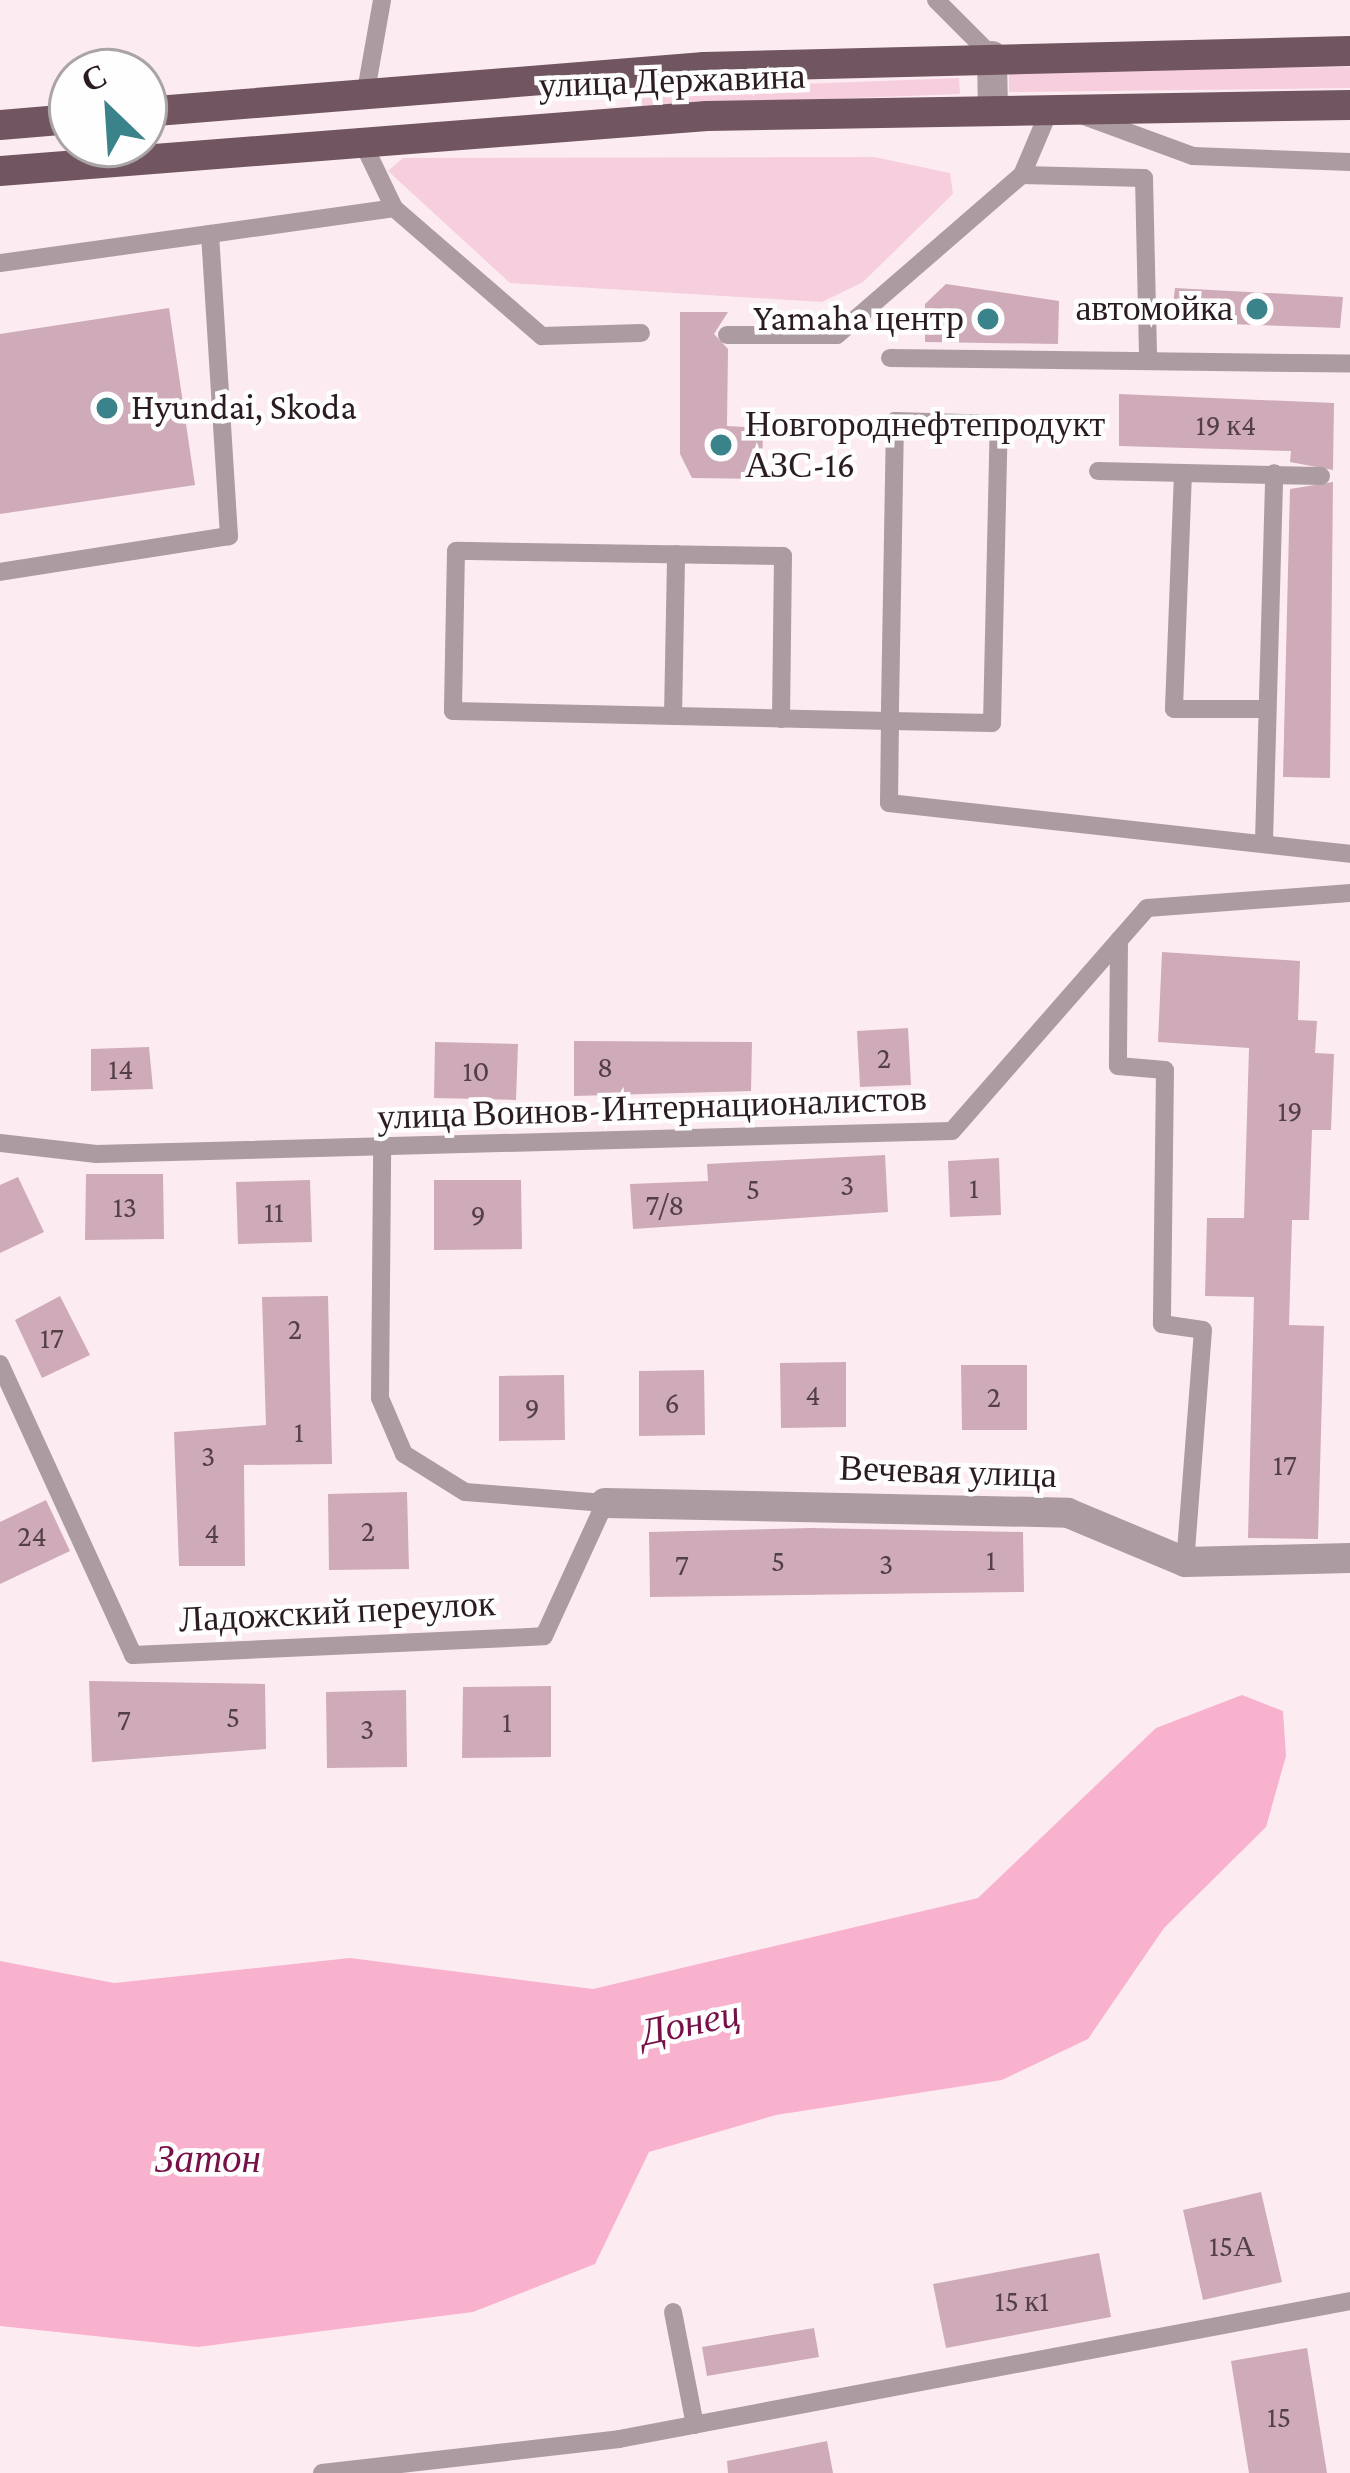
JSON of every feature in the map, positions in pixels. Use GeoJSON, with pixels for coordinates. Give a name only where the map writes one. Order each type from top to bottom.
{"type":"FeatureCollection","features":[{"type":"Feature","properties":{"kind":"main road","name":"улица Державина"},"geometry":{"type":"LineString","coordinates":[[168,110],[366,91],[992,56],[1350,51]]}},
{"type":"Feature","properties":{"kind":"main road","name":"улица Державина"},"geometry":{"type":"LineString","coordinates":[[0,171],[360,137],[993,111],[1350,105]]}},
{"type":"Feature","properties":{"kind":"main road"},"geometry":{"type":"LineString","coordinates":[[0,125],[48,121]]}},
{"type":"Feature","properties":{"kind":"street"},"geometry":{"type":"LineString","coordinates":[[992,56],[993,111]]}},
{"type":"Feature","properties":{"kind":"street","name":"Вечевая улица"},"geometry":{"type":"LineString","coordinates":[[605,1502],[1068,1513],[1184,1562],[1350,1558]]}},
{"type":"Feature","properties":{"kind":"lane"},"geometry":{"type":"LineString","coordinates":[[366,91],[382,0]]}},
{"type":"Feature","properties":{"kind":"lane"},"geometry":{"type":"LineString","coordinates":[[936,0],[992,56]]}},
{"type":"Feature","properties":{"kind":"lane"},"geometry":{"type":"LineString","coordinates":[[728,335],[837,335],[1022,176],[1059,111],[1192,156],[1350,162]]}},
{"type":"Feature","properties":{"kind":"lane"},"geometry":{"type":"LineString","coordinates":[[360,137],[394,208],[542,335],[641,333]]}},
{"type":"Feature","properties":{"kind":"lane"},"geometry":{"type":"LineString","coordinates":[[1022,176],[1144,178],[1148,361]]}},
{"type":"Feature","properties":{"kind":"lane"},"geometry":{"type":"LineString","coordinates":[[0,263],[394,208]]}},
{"type":"Feature","properties":{"kind":"lane"},"geometry":{"type":"LineString","coordinates":[[0,572],[229,536],[211,234]]}},
{"type":"Feature","properties":{"kind":"lane"},"geometry":{"type":"LineString","coordinates":[[890,358],[1350,364]]}},
{"type":"Feature","properties":{"kind":"lane"},"geometry":{"type":"LineString","coordinates":[[781,718],[783,556],[456,551],[453,712],[781,718],[890,721],[992,723],[999,424],[895,421],[890,721],[889,802],[1350,854]]}},
{"type":"Feature","properties":{"kind":"lane"},"geometry":{"type":"LineString","coordinates":[[1098,471],[1321,476]]}},
{"type":"Feature","properties":{"kind":"lane"},"geometry":{"type":"LineString","coordinates":[[1183,473],[1174,709],[1265,709]]}},
{"type":"Feature","properties":{"kind":"lane"},"geometry":{"type":"LineString","coordinates":[[1264,841],[1274,473]]}},
{"type":"Feature","properties":{"kind":"lane"},"geometry":{"type":"LineString","coordinates":[[674,716],[676,554]]}},
{"type":"Feature","properties":{"kind":"lane","name":"улица Воинов-Интернационалистов"},"geometry":{"type":"LineString","coordinates":[[0,1143],[96,1154],[382,1150],[952,1131],[1147,908],[1350,893]]}},
{"type":"Feature","properties":{"kind":"lane"},"geometry":{"type":"LineString","coordinates":[[1119,940],[1118,1066],[1165,1070],[1162,1324],[1203,1330],[1184,1562]]}},
{"type":"Feature","properties":{"kind":"lane"},"geometry":{"type":"LineString","coordinates":[[382,1150],[380,1398],[404,1454],[465,1492],[605,1502]]}},
{"type":"Feature","properties":{"kind":"lane","name":"Ладожский переулок"},"geometry":{"type":"LineString","coordinates":[[0,1364],[133,1655],[544,1636],[605,1502]]}},
{"type":"Feature","properties":{"kind":"lane"},"geometry":{"type":"LineString","coordinates":[[322,2473],[694,2425],[1350,2301]]}},
{"type":"Feature","properties":{"kind":"lane"},"geometry":{"type":"LineString","coordinates":[[673,2312],[694,2425]]}},
{"type":"Feature","properties":{"kind":"shaded area"},"geometry":{"type":"Polygon","coordinates":[[[1350,67],[1350,88],[1009,92],[1009,71],[1350,67]]]}},
{"type":"Feature","properties":{"kind":"shaded area"},"geometry":{"type":"Polygon","coordinates":[[[959,78],[960,94],[642,106],[642,90],[959,78]]]}},
{"type":"Feature","properties":{"kind":"shaded area"},"geometry":{"type":"Polygon","coordinates":[[[874,157],[950,173],[953,194],[863,282],[822,302],[510,283],[388,171],[403,158],[874,157]]]}},
{"type":"Feature","properties":{"kind":"water","name":"Затон"},"geometry":{"type":"Polygon","coordinates":[[[1242,1695],[1283,1711],[1286,1756],[1266,1827],[1164,1928],[1088,2039],[1002,2080],[776,2115],[649,2152],[595,2264],[473,2312],[198,2347],[0,2326],[0,1961],[114,1983],[350,1958],[593,1989],[978,1898],[1156,1728],[1242,1695]]]}},
{"type":"Feature","properties":{"kind":"building"},"geometry":{"type":"Polygon","coordinates":[[[946,284],[1059,301],[1058,344],[925,342],[925,304],[946,284]]]}},
{"type":"Feature","properties":{"kind":"building","name":"автомойка"},"geometry":{"type":"Polygon","coordinates":[[[1175,288],[1343,297],[1340,328],[1171,322],[1175,288]]]}},
{"type":"Feature","properties":{"kind":"building","name":"Hyundai, Skoda"},"geometry":{"type":"Polygon","coordinates":[[[169,308],[195,485],[0,514],[0,334],[169,308]]]}},
{"type":"Feature","properties":{"kind":"building"},"geometry":{"type":"Polygon","coordinates":[[[680,312],[728,312],[714,334],[728,349],[727,426],[763,428],[762,479],[692,478],[680,454],[680,312]]]}},
{"type":"Feature","properties":{"kind":"building"},"geometry":{"type":"Polygon","coordinates":[[[1119,394],[1334,403],[1333,470],[1290,462],[1291,451],[1119,446],[1119,394]]]}},
{"type":"Feature","properties":{"kind":"building"},"geometry":{"type":"Polygon","coordinates":[[[1333,482],[1330,778],[1283,777],[1290,489],[1333,482]]]}},
{"type":"Feature","properties":{"kind":"building"},"geometry":{"type":"Polygon","coordinates":[[[1162,952],[1300,961],[1298,1020],[1317,1021],[1315,1053],[1334,1054],[1331,1130],[1312,1130],[1309,1220],[1292,1220],[1289,1325],[1324,1326],[1318,1539],[1248,1538],[1254,1297],[1205,1296],[1207,1218],[1244,1218],[1249,1048],[1158,1042],[1162,952]]]}},
{"type":"Feature","properties":{"kind":"building"},"geometry":{"type":"Polygon","coordinates":[[[908,1028],[911,1085],[860,1087],[857,1031],[908,1028]]]}},
{"type":"Feature","properties":{"kind":"building"},"geometry":{"type":"Polygon","coordinates":[[[574,1041],[752,1042],[751,1091],[574,1096],[574,1041]]]}},
{"type":"Feature","properties":{"kind":"building"},"geometry":{"type":"Polygon","coordinates":[[[435,1042],[518,1044],[516,1100],[434,1098],[435,1042]]]}},
{"type":"Feature","properties":{"kind":"building"},"geometry":{"type":"Polygon","coordinates":[[[149,1047],[153,1089],[91,1091],[91,1049],[149,1047]]]}},
{"type":"Feature","properties":{"kind":"building"},"geometry":{"type":"Polygon","coordinates":[[[885,1155],[888,1212],[633,1229],[630,1184],[708,1181],[707,1164],[885,1155]]]}},
{"type":"Feature","properties":{"kind":"building"},"geometry":{"type":"Polygon","coordinates":[[[999,1158],[1001,1215],[950,1217],[948,1161],[999,1158]]]}},
{"type":"Feature","properties":{"kind":"building"},"geometry":{"type":"Polygon","coordinates":[[[86,1174],[163,1174],[164,1239],[85,1240],[86,1174]]]}},
{"type":"Feature","properties":{"kind":"building"},"geometry":{"type":"Polygon","coordinates":[[[18,1177],[44,1232],[0,1253],[0,1185],[18,1177]]]}},
{"type":"Feature","properties":{"kind":"building"},"geometry":{"type":"Polygon","coordinates":[[[310,1180],[312,1242],[238,1244],[236,1182],[310,1180]]]}},
{"type":"Feature","properties":{"kind":"building"},"geometry":{"type":"Polygon","coordinates":[[[434,1180],[521,1180],[522,1249],[434,1250],[434,1180]]]}},
{"type":"Feature","properties":{"kind":"building"},"geometry":{"type":"Polygon","coordinates":[[[60,1296],[90,1355],[42,1378],[15,1320],[60,1296]]]}},
{"type":"Feature","properties":{"kind":"building"},"geometry":{"type":"Polygon","coordinates":[[[328,1296],[332,1464],[244,1465],[245,1566],[179,1566],[174,1432],[266,1425],[262,1297],[328,1296]]]}},
{"type":"Feature","properties":{"kind":"building"},"geometry":{"type":"Polygon","coordinates":[[[846,1362],[846,1427],[781,1428],[780,1363],[846,1362]]]}},
{"type":"Feature","properties":{"kind":"building"},"geometry":{"type":"Polygon","coordinates":[[[961,1365],[1027,1365],[1027,1430],[962,1430],[961,1365]]]}},
{"type":"Feature","properties":{"kind":"building"},"geometry":{"type":"Polygon","coordinates":[[[704,1370],[705,1435],[639,1436],[639,1371],[704,1370]]]}},
{"type":"Feature","properties":{"kind":"building"},"geometry":{"type":"Polygon","coordinates":[[[564,1375],[565,1440],[499,1441],[499,1376],[564,1375]]]}},
{"type":"Feature","properties":{"kind":"building"},"geometry":{"type":"Polygon","coordinates":[[[407,1492],[409,1569],[329,1570],[328,1494],[407,1492]]]}},
{"type":"Feature","properties":{"kind":"building"},"geometry":{"type":"Polygon","coordinates":[[[46,1500],[70,1551],[0,1584],[0,1522],[46,1500]]]}},
{"type":"Feature","properties":{"kind":"building"},"geometry":{"type":"Polygon","coordinates":[[[811,1528],[1023,1532],[1024,1592],[650,1597],[649,1532],[811,1528]]]}},
{"type":"Feature","properties":{"kind":"building"},"geometry":{"type":"Polygon","coordinates":[[[89,1681],[265,1684],[266,1749],[92,1762],[89,1681]]]}},
{"type":"Feature","properties":{"kind":"building"},"geometry":{"type":"Polygon","coordinates":[[[551,1686],[551,1757],[462,1758],[463,1687],[551,1686]]]}},
{"type":"Feature","properties":{"kind":"building"},"geometry":{"type":"Polygon","coordinates":[[[406,1690],[407,1767],[327,1768],[326,1692],[406,1690]]]}},
{"type":"Feature","properties":{"kind":"building"},"geometry":{"type":"Polygon","coordinates":[[[1261,2192],[1282,2282],[1203,2300],[1183,2210],[1261,2192]]]}},
{"type":"Feature","properties":{"kind":"building"},"geometry":{"type":"Polygon","coordinates":[[[1099,2253],[1111,2317],[946,2348],[933,2284],[1099,2253]]]}},
{"type":"Feature","properties":{"kind":"building"},"geometry":{"type":"Polygon","coordinates":[[[814,2328],[819,2357],[707,2376],[702,2347],[814,2328]]]}},
{"type":"Feature","properties":{"kind":"building"},"geometry":{"type":"Polygon","coordinates":[[[1307,2348],[1327,2473],[1249,2473],[1231,2361],[1307,2348]]]}},
{"type":"Feature","properties":{"kind":"building"},"geometry":{"type":"Polygon","coordinates":[[[827,2441],[833,2473],[728,2473],[727,2461],[827,2441]]]}},
{"type":"Feature","properties":{"kind":"place","name":"автомойка"},"geometry":{"type":"Point","coordinates":[1257,309]}},
{"type":"Feature","properties":{"kind":"place","name":"Yamaha центр"},"geometry":{"type":"Point","coordinates":[988,319]}},
{"type":"Feature","properties":{"kind":"place","name":"Hyundai, Skoda"},"geometry":{"type":"Point","coordinates":[107,408]}},
{"type":"Feature","properties":{"kind":"place","name":"Новгороднефтепродукт АЗС-16"},"geometry":{"type":"Point","coordinates":[721,445]}},
{"type":"Feature","properties":{"kind":"water label","name":"Донец"},"geometry":{"type":"Point","coordinates":[690,2023]}}]}
